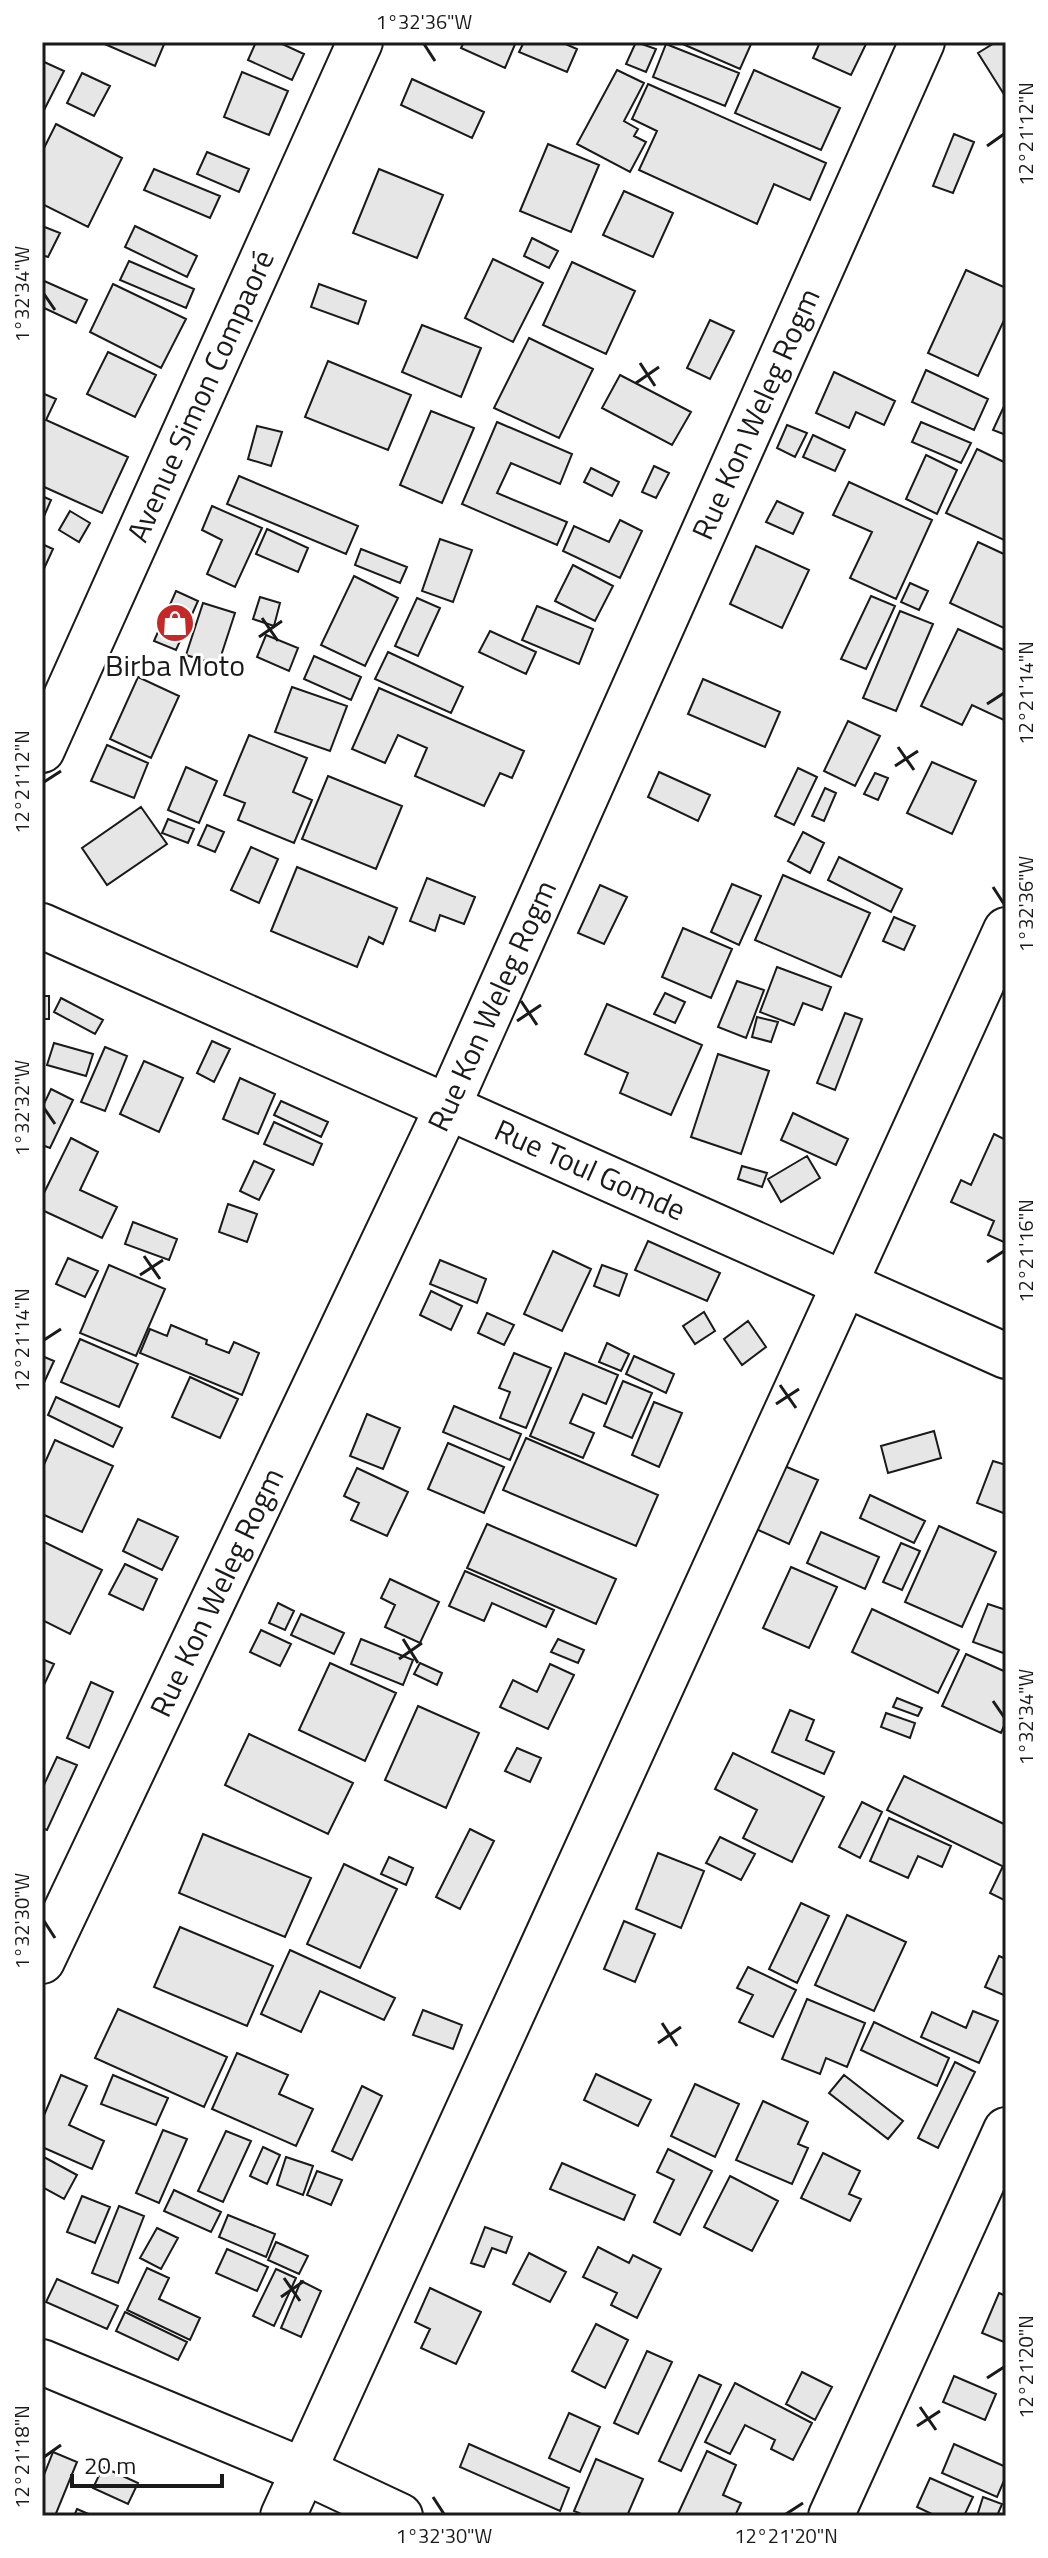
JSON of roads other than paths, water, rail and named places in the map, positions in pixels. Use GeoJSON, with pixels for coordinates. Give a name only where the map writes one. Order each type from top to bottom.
{"type":"FeatureCollection","features":[{"type":"Feature","properties":{"kind":"street","name":"Avenue Simon Compaoré"},"geometry":{"type":"LineString","coordinates":[[42,750],[360,42]]}},
{"type":"Feature","properties":{"kind":"street","name":"Rue Kon Weleg Rogm"},"geometry":{"type":"LineString","coordinates":[[42,1961],[448,1106],[922,42]]}},
{"type":"Feature","properties":{"kind":"street","name":"Rue Toul Gomde"},"geometry":{"type":"LineString","coordinates":[[42,926],[1006,1356]]}},
{"type":"Feature","properties":{"kind":"street"},"geometry":{"type":"LineString","coordinates":[[283,2516],[1006,930]]}},
{"type":"Feature","properties":{"kind":"street"},"geometry":{"type":"LineString","coordinates":[[831,2516],[1006,2130]]}},
{"type":"Feature","properties":{"kind":"street"},"geometry":{"type":"LineString","coordinates":[[42,2362],[304,2471],[400,2516]]}},
{"type":"Feature","properties":{"kind":"place","name":"Birba Moto"},"geometry":{"type":"Point","coordinates":[175,623]}}]}
